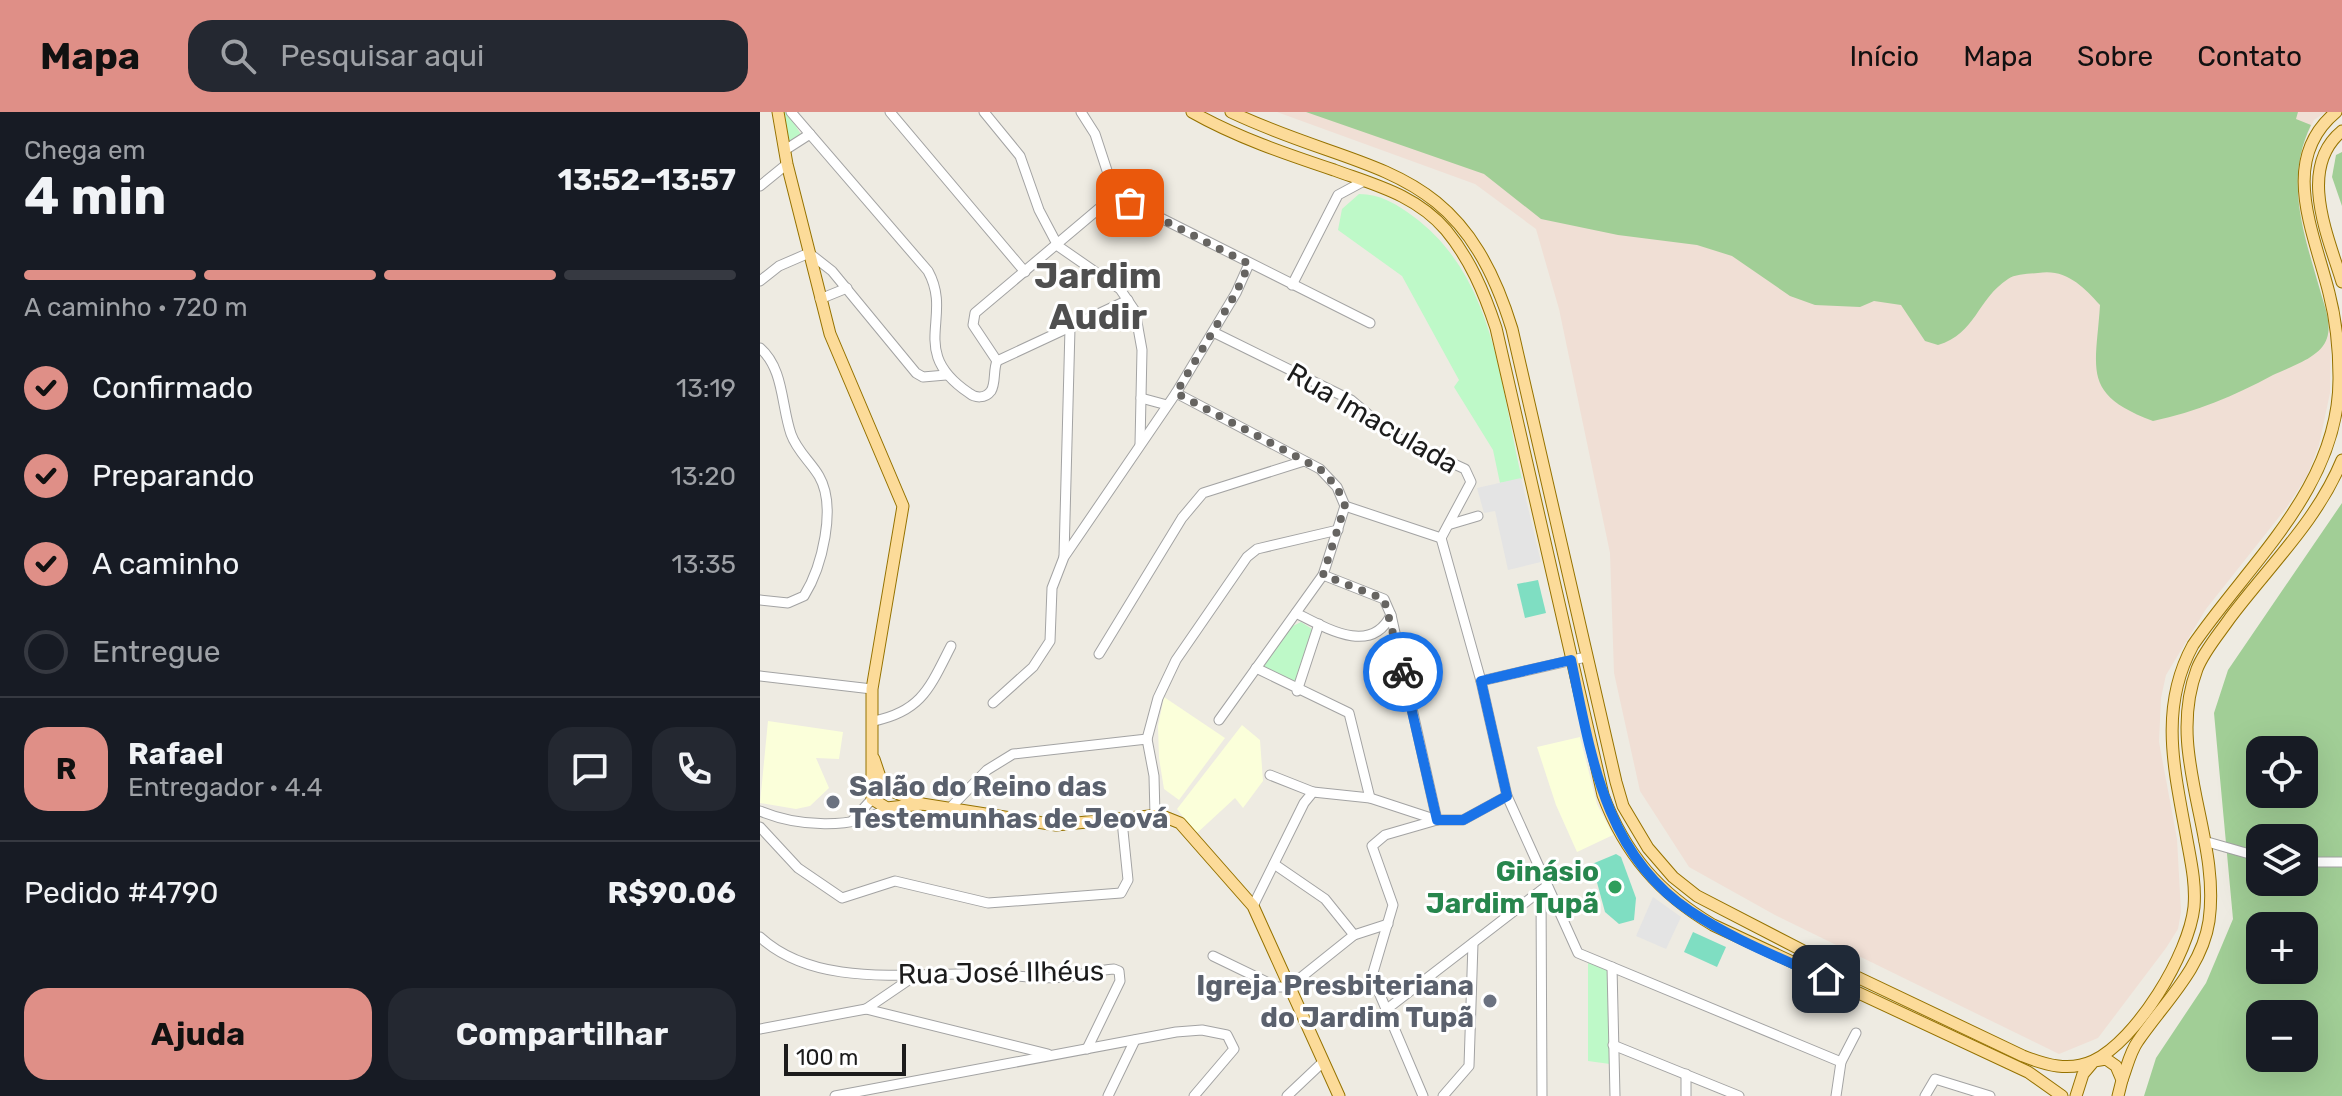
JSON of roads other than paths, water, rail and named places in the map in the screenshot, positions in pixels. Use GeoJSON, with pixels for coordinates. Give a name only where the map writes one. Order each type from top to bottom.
{"type":"FeatureCollection","features":[{"type":"Feature","properties":{"kind":"main road"},"geometry":{"type":"LineString","coordinates":[[778,112],[787,164],[820,299],[837,353],[903,506],[872,689],[872,799]]}},
{"type":"Feature","properties":{"kind":"main road"},"geometry":{"type":"LineString","coordinates":[[1192,112],[1260,143],[1407,197],[1444,227],[1469,263],[1488,303],[1594,763],[1611,817],[1634,860],[1667,894],[1713,925],[2028,1072],[2062,1096]]}},
{"type":"Feature","properties":{"kind":"main road"},"geometry":{"type":"LineString","coordinates":[[1231,112],[1402,177],[1429,195],[1470,235],[1503,301],[1623,806],[1648,848],[1673,877],[1714,907],[2023,1056],[2061,1067],[2094,1061],[2112,1062],[2122,1080]]}},
{"type":"Feature","properties":{"kind":"main road"},"geometry":{"type":"LineString","coordinates":[[2076,1096],[2083,1074],[2124,1037],[2150,1004],[2178,959],[2191,925],[2194,881],[2172,755],[2179,672],[2209,623],[2308,491],[2333,432],[2339,380],[2335,318],[2313,242],[2303,188],[2304,167],[2313,137],[2336,112]]}},
{"type":"Feature","properties":{"kind":"main road"},"geometry":{"type":"LineString","coordinates":[[2342,131],[2329,145],[2323,159],[2319,199],[2342,282]]}},
{"type":"Feature","properties":{"kind":"main road"},"geometry":{"type":"LineString","coordinates":[[1383,186],[1402,177]]}},
{"type":"Feature","properties":{"kind":"main road"},"geometry":{"type":"LineString","coordinates":[[2118,1096],[2138,1041],[2190,970],[2205,937],[2210,907],[2204,841],[2187,747],[2187,718],[2197,667],[2236,610],[2316,509],[2342,460]]}},
{"type":"Feature","properties":{"kind":"main road"},"geometry":{"type":"LineString","coordinates":[[872,751],[880,777],[892,790],[922,804]]}},
{"type":"Feature","properties":{"kind":"main road"},"geometry":{"type":"LineString","coordinates":[[872,799],[879,790],[892,790]]}},
{"type":"Feature","properties":{"kind":"main road"},"geometry":{"type":"LineString","coordinates":[[887,808],[892,790]]}},
{"type":"Feature","properties":{"kind":"main road"},"geometry":{"type":"LineString","coordinates":[[872,799],[887,808],[922,804],[1056,825],[1155,816],[1173,819],[1185,827],[1253,906],[1339,1096]]}},
{"type":"Feature","properties":{"kind":"street"},"geometry":{"type":"LineString","coordinates":[[791,112],[928,271],[936,290],[933,346],[946,375],[972,396],[983,397],[991,391],[997,361],[972,319],[1115,195]]}},
{"type":"Feature","properties":{"kind":"street"},"geometry":{"type":"LineString","coordinates":[[890,112],[1025,272]]}},
{"type":"Feature","properties":{"kind":"street"},"geometry":{"type":"LineString","coordinates":[[984,112],[1020,156],[1039,210],[1058,246],[1105,277],[1128,300],[1140,326],[1140,444]]}},
{"type":"Feature","properties":{"kind":"street"},"geometry":{"type":"LineString","coordinates":[[1081,112],[1095,134],[1115,195],[1370,323]]}},
{"type":"Feature","properties":{"kind":"street"},"geometry":{"type":"LineString","coordinates":[[785,150],[810,134]]}},
{"type":"Feature","properties":{"kind":"street"},"geometry":{"type":"LineString","coordinates":[[760,186],[787,164]]}},
{"type":"Feature","properties":{"kind":"street"},"geometry":{"type":"LineString","coordinates":[[1334,171],[1338,195]]}},
{"type":"Feature","properties":{"kind":"street"},"geometry":{"type":"LineString","coordinates":[[1292,285],[1338,195],[1364,181]]}},
{"type":"Feature","properties":{"kind":"street"},"geometry":{"type":"LineString","coordinates":[[760,281],[796,257],[809,253],[847,288],[916,373],[923,377],[946,375]]}},
{"type":"Feature","properties":{"kind":"street"},"geometry":{"type":"LineString","coordinates":[[993,703],[1033,667],[1050,641],[1052,588],[1064,557],[1176,393],[1249,264]]}},
{"type":"Feature","properties":{"kind":"street"},"geometry":{"type":"LineString","coordinates":[[820,299],[847,288]]}},
{"type":"Feature","properties":{"kind":"street"},"geometry":{"type":"LineString","coordinates":[[997,361],[1128,300]]}},
{"type":"Feature","properties":{"kind":"street"},"geometry":{"type":"LineString","coordinates":[[1064,557],[1070,328]]}},
{"type":"Feature","properties":{"kind":"street","name":"Rua Imaculada"},"geometry":{"type":"LineString","coordinates":[[1213,332],[1351,400],[1395,437],[1465,469],[1471,482],[1441,538]]}},
{"type":"Feature","properties":{"kind":"street"},"geometry":{"type":"LineString","coordinates":[[760,348],[776,368],[792,437],[820,477],[827,508],[818,561],[804,596],[788,603],[760,600]]}},
{"type":"Feature","properties":{"kind":"street"},"geometry":{"type":"LineString","coordinates":[[1176,393],[1330,477],[1345,506],[1323,575],[1219,720]]}},
{"type":"Feature","properties":{"kind":"street"},"geometry":{"type":"LineString","coordinates":[[1141,398],[1167,405]]}},
{"type":"Feature","properties":{"kind":"street"},"geometry":{"type":"LineString","coordinates":[[1099,654],[1182,518],[1203,493],[1304,461]]}},
{"type":"Feature","properties":{"kind":"street"},"geometry":{"type":"LineString","coordinates":[[1345,506],[1441,538],[1481,681],[1507,796],[1544,888],[1578,953],[1841,1062]]}},
{"type":"Feature","properties":{"kind":"street"},"geometry":{"type":"LineString","coordinates":[[1451,524],[1478,516]]}},
{"type":"Feature","properties":{"kind":"street"},"geometry":{"type":"LineString","coordinates":[[1155,816],[1154,776],[1147,739],[1158,698],[1176,660],[1247,557],[1257,549],[1338,530]]}},
{"type":"Feature","properties":{"kind":"street"},"geometry":{"type":"LineString","coordinates":[[1323,575],[1379,594],[1391,615],[1437,820]]}},
{"type":"Feature","properties":{"kind":"street"},"geometry":{"type":"LineString","coordinates":[[1296,613],[1319,624],[1365,638],[1383,630],[1391,615]]}},
{"type":"Feature","properties":{"kind":"street"},"geometry":{"type":"LineString","coordinates":[[1297,691],[1319,624]]}},
{"type":"Feature","properties":{"kind":"street"},"geometry":{"type":"LineString","coordinates":[[874,721],[897,716],[928,692],[951,646]]}},
{"type":"Feature","properties":{"kind":"street"},"geometry":{"type":"LineString","coordinates":[[1481,681],[1586,657]]}},
{"type":"Feature","properties":{"kind":"street"},"geometry":{"type":"LineString","coordinates":[[1256,668],[1297,691],[1342,709],[1352,719],[1370,798]]}},
{"type":"Feature","properties":{"kind":"street"},"geometry":{"type":"LineString","coordinates":[[760,676],[872,689]]}},
{"type":"Feature","properties":{"kind":"street"},"geometry":{"type":"LineString","coordinates":[[950,808],[987,770],[1013,754],[1147,739]]}},
{"type":"Feature","properties":{"kind":"street"},"geometry":{"type":"LineString","coordinates":[[1270,775],[1313,792],[1370,798],[1437,820]]}},
{"type":"Feature","properties":{"kind":"street"},"geometry":{"type":"LineString","coordinates":[[1253,906],[1304,803],[1313,792]]}},
{"type":"Feature","properties":{"kind":"street"},"geometry":{"type":"LineString","coordinates":[[1423,1096],[1372,976],[1393,905],[1392,894],[1373,855],[1372,846],[1385,835],[1437,820],[1463,820],[1507,796]]}},
{"type":"Feature","properties":{"kind":"street"},"geometry":{"type":"LineString","coordinates":[[853,820],[872,799]]}},
{"type":"Feature","properties":{"kind":"street"},"geometry":{"type":"LineString","coordinates":[[760,811],[803,821],[853,820],[887,808]]}},
{"type":"Feature","properties":{"kind":"street"},"geometry":{"type":"LineString","coordinates":[[760,827],[798,868],[842,898],[886,882],[904,881],[969,900],[1010,903],[1121,893],[1129,874],[1122,821]]}},
{"type":"Feature","properties":{"kind":"street"},"geometry":{"type":"LineString","coordinates":[[2204,841],[2246,853]]}},
{"type":"Feature","properties":{"kind":"street"},"geometry":{"type":"LineString","coordinates":[[2318,862],[2342,862]]}},
{"type":"Feature","properties":{"kind":"street"},"geometry":{"type":"LineString","coordinates":[[1274,864],[1325,899],[1354,935]]}},
{"type":"Feature","properties":{"kind":"street"},"geometry":{"type":"LineString","coordinates":[[1387,1009],[1544,888]]}},
{"type":"Feature","properties":{"kind":"street"},"geometry":{"type":"LineString","coordinates":[[1542,1096],[1544,888]]}},
{"type":"Feature","properties":{"kind":"street"},"geometry":{"type":"LineString","coordinates":[[1213,956],[1277,987],[1289,987],[1354,935],[1388,924]]}},
{"type":"Feature","properties":{"kind":"street","name":"Rua José Ilhéus"},"geometry":{"type":"LineString","coordinates":[[760,937],[790,960],[809,967],[914,976],[990,974],[1041,978],[1105,969],[1119,971],[1120,981],[1087,1049]]}},
{"type":"Feature","properties":{"kind":"street"},"geometry":{"type":"LineString","coordinates":[[1443,1096],[1469,1066],[1473,943]]}},
{"type":"Feature","properties":{"kind":"street"},"geometry":{"type":"LineString","coordinates":[[1612,967],[1615,1096]]}},
{"type":"Feature","properties":{"kind":"street"},"geometry":{"type":"LineString","coordinates":[[760,1029],[866,1009],[914,976]]}},
{"type":"Feature","properties":{"kind":"street"},"geometry":{"type":"LineString","coordinates":[[866,1009],[1052,1055]]}},
{"type":"Feature","properties":{"kind":"street"},"geometry":{"type":"LineString","coordinates":[[835,1096],[1135,1040],[1202,1030],[1227,1035],[1234,1049],[1194,1096]]}},
{"type":"Feature","properties":{"kind":"street"},"geometry":{"type":"LineString","coordinates":[[1836,1096],[1841,1062],[1856,1033]]}},
{"type":"Feature","properties":{"kind":"street"},"geometry":{"type":"LineString","coordinates":[[1108,1096],[1135,1040]]}},
{"type":"Feature","properties":{"kind":"street"},"geometry":{"type":"LineString","coordinates":[[1009,1044],[1014,1050],[1009,1063]]}},
{"type":"Feature","properties":{"kind":"street"},"geometry":{"type":"LineString","coordinates":[[1613,1045],[1739,1096]]}},
{"type":"Feature","properties":{"kind":"street"},"geometry":{"type":"LineString","coordinates":[[1287,1096],[1323,1062]]}},
{"type":"Feature","properties":{"kind":"street"},"geometry":{"type":"LineString","coordinates":[[1686,1074],[1686,1096]]}},
{"type":"Feature","properties":{"kind":"street"},"geometry":{"type":"LineString","coordinates":[[1925,1096],[1933,1080],[1990,1096]]}},
{"type":"Feature","properties":{"kind":"place","name":"Salão do Reino das Testemunhas de Jeová"},"geometry":{"type":"Point","coordinates":[833,802]}},
{"type":"Feature","properties":{"kind":"place","name":"Ginásio Jardim Tupã"},"geometry":{"type":"Point","coordinates":[1615,887]}},
{"type":"Feature","properties":{"kind":"place","name":"Igreja Presbiteriana do Jardim Tupã"},"geometry":{"type":"Point","coordinates":[1490,1001]}},
{"type":"Feature","properties":{"kind":"district","name":"Jardim Audir"},"geometry":{"type":"Point","coordinates":[1098,296]}}]}
